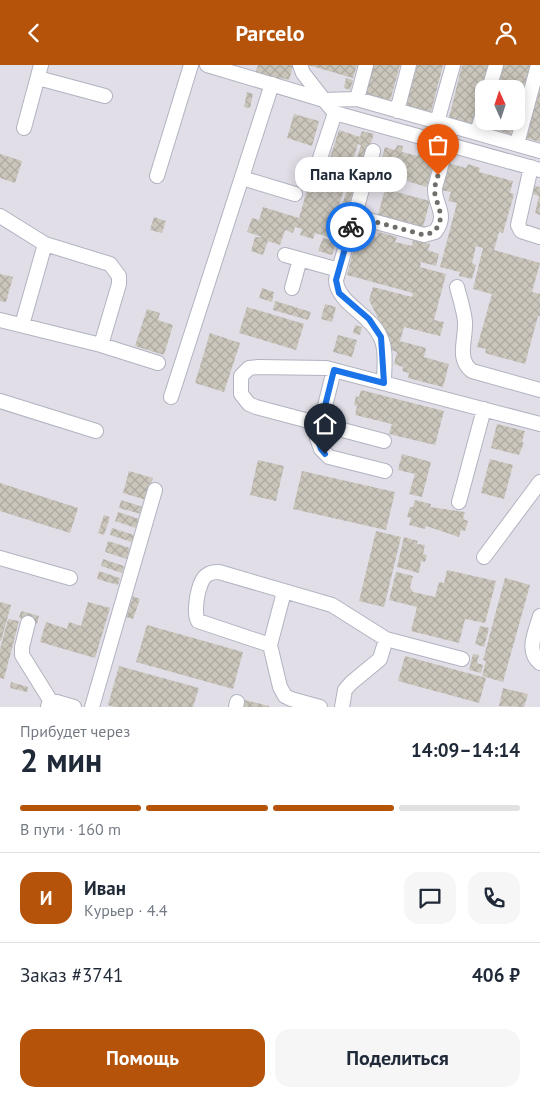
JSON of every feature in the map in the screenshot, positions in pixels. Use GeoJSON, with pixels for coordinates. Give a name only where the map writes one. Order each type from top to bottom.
{"type":"FeatureCollection","features":[{"type":"Feature","properties":{"kind":"lane"},"geometry":{"type":"LineString","coordinates":[[157,176],[192,65]]}},
{"type":"Feature","properties":{"kind":"lane"},"geometry":{"type":"LineString","coordinates":[[207,65],[324,100],[354,99],[540,151]]}},
{"type":"Feature","properties":{"kind":"lane"},"geometry":{"type":"LineString","coordinates":[[300,65],[303,73],[324,100],[341,114],[536,169],[518,225],[521,231],[540,237]]}},
{"type":"Feature","properties":{"kind":"lane"},"geometry":{"type":"LineString","coordinates":[[316,169],[341,114],[354,99],[366,65]]}},
{"type":"Feature","properties":{"kind":"lane"},"geometry":{"type":"LineString","coordinates":[[397,111],[409,65]]}},
{"type":"Feature","properties":{"kind":"lane"},"geometry":{"type":"LineString","coordinates":[[438,122],[453,65]]}},
{"type":"Feature","properties":{"kind":"lane"},"geometry":{"type":"LineString","coordinates":[[492,80],[496,65]]}},
{"type":"Feature","properties":{"kind":"lane"},"geometry":{"type":"LineString","coordinates":[[517,144],[538,65]]}},
{"type":"Feature","properties":{"kind":"lane"},"geometry":{"type":"LineString","coordinates":[[24,128],[40,72],[105,96]]}},
{"type":"Feature","properties":{"kind":"lane"},"geometry":{"type":"LineString","coordinates":[[171,397],[272,84]]}},
{"type":"Feature","properties":{"kind":"lane"},"geometry":{"type":"LineString","coordinates":[[354,216],[424,235],[434,232],[441,210],[434,193],[447,144]]}},
{"type":"Feature","properties":{"kind":"lane"},"geometry":{"type":"LineString","coordinates":[[373,151],[336,280],[339,293],[369,319],[381,337],[384,383]]}},
{"type":"Feature","properties":{"kind":"lane"},"geometry":{"type":"LineString","coordinates":[[242,178],[295,194]]}},
{"type":"Feature","properties":{"kind":"lane"},"geometry":{"type":"LineString","coordinates":[[0,216],[45,244],[110,264],[115,269],[119,284],[101,345]]}},
{"type":"Feature","properties":{"kind":"lane"},"geometry":{"type":"LineString","coordinates":[[22,325],[45,244]]}},
{"type":"Feature","properties":{"kind":"lane"},"geometry":{"type":"LineString","coordinates":[[285,255],[339,270]]}},
{"type":"Feature","properties":{"kind":"lane"},"geometry":{"type":"LineString","coordinates":[[292,288],[300,259]]}},
{"type":"Feature","properties":{"kind":"lane"},"geometry":{"type":"LineString","coordinates":[[457,287],[464,318],[462,354],[466,367],[472,371],[540,390]]}},
{"type":"Feature","properties":{"kind":"lane"},"geometry":{"type":"LineString","coordinates":[[0,320],[101,345],[158,363]]}},
{"type":"Feature","properties":{"kind":"lane"},"geometry":{"type":"LineString","coordinates":[[384,441],[250,404],[241,394],[241,377],[249,368],[317,367],[540,424]]}},
{"type":"Feature","properties":{"kind":"lane"},"geometry":{"type":"LineString","coordinates":[[334,370],[317,438],[321,449],[325,454],[385,471]]}},
{"type":"Feature","properties":{"kind":"lane"},"geometry":{"type":"LineString","coordinates":[[0,401],[96,431]]}},
{"type":"Feature","properties":{"kind":"lane"},"geometry":{"type":"LineString","coordinates":[[458,502],[484,409]]}},
{"type":"Feature","properties":{"kind":"lane"},"geometry":{"type":"LineString","coordinates":[[484,557],[540,481]]}},
{"type":"Feature","properties":{"kind":"lane"},"geometry":{"type":"LineString","coordinates":[[92,707],[155,490]]}},
{"type":"Feature","properties":{"kind":"lane"},"geometry":{"type":"LineString","coordinates":[[0,558],[70,578]]}},
{"type":"Feature","properties":{"kind":"lane"},"geometry":{"type":"LineString","coordinates":[[270,645],[202,624],[195,615],[194,609],[203,579],[213,572],[332,605],[386,639],[462,659]]}},
{"type":"Feature","properties":{"kind":"lane"},"geometry":{"type":"LineString","coordinates":[[284,592],[270,645],[270,653],[285,696],[320,707]]}},
{"type":"Feature","properties":{"kind":"lane"},"geometry":{"type":"LineString","coordinates":[[540,615],[531,647],[534,658],[540,663]]}},
{"type":"Feature","properties":{"kind":"lane"},"geometry":{"type":"LineString","coordinates":[[28,623],[22,655],[49,703],[74,707]]}},
{"type":"Feature","properties":{"kind":"lane"},"geometry":{"type":"LineString","coordinates":[[342,707],[345,690],[380,659],[386,639]]}},
{"type":"Feature","properties":{"kind":"shaded area"},"geometry":{"type":"Polygon","coordinates":[[[0,65],[540,65],[540,707],[0,707],[0,65]]]}},
{"type":"Feature","properties":{"kind":"building"},"geometry":{"type":"Polygon","coordinates":[[[258,65],[293,66],[289,80],[281,78],[281,80],[255,74],[258,65]]]}},
{"type":"Feature","properties":{"kind":"building"},"geometry":{"type":"Polygon","coordinates":[[[308,65],[357,65],[353,78],[308,65]]]}},
{"type":"Feature","properties":{"kind":"building"},"geometry":{"type":"Polygon","coordinates":[[[373,65],[400,65],[390,101],[365,94],[373,65]]]}},
{"type":"Feature","properties":{"kind":"building"},"geometry":{"type":"Polygon","coordinates":[[[417,65],[443,65],[431,112],[406,106],[417,65]]]}},
{"type":"Feature","properties":{"kind":"building"},"geometry":{"type":"Polygon","coordinates":[[[462,65],[488,65],[484,80],[475,80],[475,116],[473,124],[449,118],[462,65]]]}},
{"type":"Feature","properties":{"kind":"building"},"geometry":{"type":"Polygon","coordinates":[[[503,65],[530,65],[525,83],[525,80],[499,80],[503,65]]]}},
{"type":"Feature","properties":{"kind":"building"},"geometry":{"type":"Polygon","coordinates":[[[346,78],[353,80],[350,90],[344,88],[346,78]]]}},
{"type":"Feature","properties":{"kind":"building"},"geometry":{"type":"Polygon","coordinates":[[[540,90],[540,142],[526,138],[540,90]]]}},
{"type":"Feature","properties":{"kind":"building"},"geometry":{"type":"Polygon","coordinates":[[[247,92],[253,94],[250,108],[244,107],[247,92]]]}},
{"type":"Feature","properties":{"kind":"building"},"geometry":{"type":"Polygon","coordinates":[[[294,114],[319,121],[312,146],[287,138],[294,114]]]}},
{"type":"Feature","properties":{"kind":"building"},"geometry":{"type":"Polygon","coordinates":[[[339,130],[360,137],[362,131],[374,134],[369,148],[367,147],[346,214],[340,212],[361,145],[358,144],[334,222],[338,223],[335,232],[331,231],[329,237],[315,233],[313,239],[300,235],[302,229],[295,227],[293,233],[285,230],[280,245],[268,241],[263,255],[251,251],[255,237],[262,237],[247,232],[252,218],[259,220],[263,207],[299,218],[310,180],[317,183],[324,159],[329,161],[339,130]]]}},
{"type":"Feature","properties":{"kind":"building"},"geometry":{"type":"Polygon","coordinates":[[[494,130],[512,130],[511,134],[494,130]]]}},
{"type":"Feature","properties":{"kind":"building"},"geometry":{"type":"Polygon","coordinates":[[[397,145],[403,146],[402,152],[418,156],[419,151],[426,152],[425,158],[434,161],[427,187],[378,173],[385,147],[395,150],[397,145]]]}},
{"type":"Feature","properties":{"kind":"building"},"geometry":{"type":"Polygon","coordinates":[[[0,154],[22,161],[15,183],[0,178],[0,154]]]}},
{"type":"Feature","properties":{"kind":"building"},"geometry":{"type":"Polygon","coordinates":[[[448,163],[466,168],[468,164],[480,168],[479,172],[513,181],[510,193],[514,194],[503,233],[499,232],[494,250],[540,263],[532,292],[540,294],[540,316],[538,316],[525,364],[485,353],[486,349],[477,347],[492,294],[473,289],[483,248],[476,246],[472,263],[476,265],[472,279],[459,276],[460,272],[440,267],[457,203],[448,201],[451,192],[441,190],[448,163]]]}},
{"type":"Feature","properties":{"kind":"building"},"geometry":{"type":"Polygon","coordinates":[[[532,185],[540,187],[540,215],[535,213],[539,196],[530,193],[532,185]]]}},
{"type":"Feature","properties":{"kind":"building"},"geometry":{"type":"Polygon","coordinates":[[[385,189],[430,201],[423,227],[378,215],[385,189]]]}},
{"type":"Feature","properties":{"kind":"building"},"geometry":{"type":"Polygon","coordinates":[[[154,217],[166,221],[162,233],[150,230],[154,217]]]}},
{"type":"Feature","properties":{"kind":"building"},"geometry":{"type":"Polygon","coordinates":[[[358,232],[377,237],[379,232],[397,237],[395,242],[412,246],[413,240],[430,244],[428,250],[439,254],[436,266],[421,262],[420,267],[446,274],[434,320],[444,322],[440,336],[404,327],[400,341],[426,348],[424,357],[449,364],[443,387],[408,378],[409,373],[402,371],[403,367],[394,364],[397,352],[388,349],[384,329],[380,328],[381,324],[369,300],[373,287],[412,297],[413,293],[347,275],[358,232]]]}},
{"type":"Feature","properties":{"kind":"building"},"geometry":{"type":"Polygon","coordinates":[[[323,238],[336,242],[332,255],[318,251],[323,238]]]}},
{"type":"Feature","properties":{"kind":"building"},"geometry":{"type":"Polygon","coordinates":[[[0,274],[13,277],[6,302],[0,301],[0,274]]]}},
{"type":"Feature","properties":{"kind":"building"},"geometry":{"type":"Polygon","coordinates":[[[262,288],[274,292],[272,302],[259,298],[262,288]]]}},
{"type":"Feature","properties":{"kind":"building"},"geometry":{"type":"Polygon","coordinates":[[[275,301],[311,312],[308,320],[273,310],[275,301]]]}},
{"type":"Feature","properties":{"kind":"building"},"geometry":{"type":"Polygon","coordinates":[[[325,304],[336,307],[332,322],[321,319],[325,304]]]}},
{"type":"Feature","properties":{"kind":"building"},"geometry":{"type":"Polygon","coordinates":[[[247,307],[304,324],[296,350],[239,333],[247,307]]]}},
{"type":"Feature","properties":{"kind":"building"},"geometry":{"type":"Polygon","coordinates":[[[147,309],[160,313],[158,320],[173,325],[164,355],[135,346],[147,309]]]}},
{"type":"Feature","properties":{"kind":"building"},"geometry":{"type":"Polygon","coordinates":[[[355,325],[362,327],[360,335],[353,333],[355,325]]]}},
{"type":"Feature","properties":{"kind":"building"},"geometry":{"type":"Polygon","coordinates":[[[210,333],[240,343],[224,392],[195,383],[210,333]]]}},
{"type":"Feature","properties":{"kind":"building"},"geometry":{"type":"Polygon","coordinates":[[[338,335],[357,340],[352,357],[333,352],[338,335]]]}},
{"type":"Feature","properties":{"kind":"building"},"geometry":{"type":"Polygon","coordinates":[[[361,390],[444,411],[435,445],[389,434],[392,424],[355,415],[357,406],[354,405],[356,396],[359,397],[361,390]]]}},
{"type":"Feature","properties":{"kind":"building"},"geometry":{"type":"Polygon","coordinates":[[[497,424],[525,431],[522,442],[524,443],[519,455],[491,448],[497,424]]]}},
{"type":"Feature","properties":{"kind":"building"},"geometry":{"type":"Polygon","coordinates":[[[402,454],[431,462],[422,497],[409,494],[415,474],[398,470],[402,454]]]}},
{"type":"Feature","properties":{"kind":"building"},"geometry":{"type":"Polygon","coordinates":[[[490,459],[513,465],[504,499],[481,493],[490,459]]]}},
{"type":"Feature","properties":{"kind":"building"},"geometry":{"type":"Polygon","coordinates":[[[258,460],[284,466],[276,501],[250,495],[258,460]]]}},
{"type":"Feature","properties":{"kind":"building"},"geometry":{"type":"Polygon","coordinates":[[[129,471],[153,478],[146,500],[123,493],[129,471]]]}},
{"type":"Feature","properties":{"kind":"building"},"geometry":{"type":"Polygon","coordinates":[[[302,471],[395,492],[386,530],[293,509],[302,471]]]}},
{"type":"Feature","properties":{"kind":"building"},"geometry":{"type":"Polygon","coordinates":[[[0,483],[78,508],[70,533],[0,511],[0,483]]]}},
{"type":"Feature","properties":{"kind":"building"},"geometry":{"type":"Polygon","coordinates":[[[121,500],[143,507],[141,514],[119,508],[121,500]]]}},
{"type":"Feature","properties":{"kind":"building"},"geometry":{"type":"Polygon","coordinates":[[[415,500],[431,504],[430,507],[465,512],[463,519],[468,521],[465,531],[461,530],[459,537],[426,526],[425,529],[409,525],[411,518],[407,517],[410,507],[413,507],[415,500]]]}},
{"type":"Feature","properties":{"kind":"building"},"geometry":{"type":"Polygon","coordinates":[[[118,512],[139,519],[136,528],[115,521],[118,512]]]}},
{"type":"Feature","properties":{"kind":"building"},"geometry":{"type":"Polygon","coordinates":[[[104,515],[110,517],[104,535],[98,533],[104,515]]]}},
{"type":"Feature","properties":{"kind":"building"},"geometry":{"type":"Polygon","coordinates":[[[112,528],[134,535],[132,542],[110,535],[112,528]]]}},
{"type":"Feature","properties":{"kind":"building"},"geometry":{"type":"Polygon","coordinates":[[[376,531],[401,537],[384,607],[359,601],[376,531]]]}},
{"type":"Feature","properties":{"kind":"building"},"geometry":{"type":"Polygon","coordinates":[[[404,537],[418,541],[417,544],[425,545],[423,554],[427,555],[425,562],[421,561],[419,573],[397,567],[404,537]]]}},
{"type":"Feature","properties":{"kind":"building"},"geometry":{"type":"Polygon","coordinates":[[[108,541],[130,548],[127,559],[105,552],[108,541]]]}},
{"type":"Feature","properties":{"kind":"building"},"geometry":{"type":"Polygon","coordinates":[[[103,559],[124,566],[122,573],[101,566],[103,559]]]}},
{"type":"Feature","properties":{"kind":"building"},"geometry":{"type":"Polygon","coordinates":[[[447,570],[496,581],[485,623],[465,619],[459,643],[411,631],[417,607],[389,600],[396,572],[413,576],[410,587],[413,592],[435,597],[439,582],[444,583],[447,570]]]}},
{"type":"Feature","properties":{"kind":"building"},"geometry":{"type":"Polygon","coordinates":[[[99,571],[120,578],[118,585],[97,579],[99,571]]]}},
{"type":"Feature","properties":{"kind":"building"},"geometry":{"type":"Polygon","coordinates":[[[505,578],[530,585],[503,682],[482,676],[486,661],[483,660],[505,578]]]}},
{"type":"Feature","properties":{"kind":"building"},"geometry":{"type":"Polygon","coordinates":[[[133,596],[140,599],[133,619],[126,617],[133,596]]]}},
{"type":"Feature","properties":{"kind":"building"},"geometry":{"type":"Polygon","coordinates":[[[0,602],[11,605],[1,641],[0,641],[0,602]]]}},
{"type":"Feature","properties":{"kind":"building"},"geometry":{"type":"Polygon","coordinates":[[[88,602],[110,608],[95,658],[40,642],[46,622],[67,629],[69,622],[81,626],[88,602]]]}},
{"type":"Feature","properties":{"kind":"building"},"geometry":{"type":"Polygon","coordinates":[[[21,611],[39,616],[37,624],[19,618],[21,611]]]}},
{"type":"Feature","properties":{"kind":"building"},"geometry":{"type":"Polygon","coordinates":[[[8,619],[19,621],[4,679],[0,678],[0,649],[8,619]]]}},
{"type":"Feature","properties":{"kind":"building"},"geometry":{"type":"Polygon","coordinates":[[[147,625],[243,652],[233,689],[136,662],[147,625]]]}},
{"type":"Feature","properties":{"kind":"building"},"geometry":{"type":"Polygon","coordinates":[[[480,626],[489,628],[484,647],[475,644],[480,626]]]}},
{"type":"Feature","properties":{"kind":"building"},"geometry":{"type":"Polygon","coordinates":[[[473,654],[479,655],[477,663],[483,665],[481,673],[469,670],[473,654]]]}},
{"type":"Feature","properties":{"kind":"building"},"geometry":{"type":"Polygon","coordinates":[[[405,656],[486,678],[479,703],[398,681],[405,656]]]}},
{"type":"Feature","properties":{"kind":"building"},"geometry":{"type":"Polygon","coordinates":[[[119,666],[199,688],[193,707],[115,707],[108,705],[119,666]]]}},
{"type":"Feature","properties":{"kind":"building"},"geometry":{"type":"Polygon","coordinates":[[[11,682],[28,687],[27,692],[10,688],[11,682]]]}},
{"type":"Feature","properties":{"kind":"building"},"geometry":{"type":"Polygon","coordinates":[[[503,688],[528,694],[524,707],[499,706],[503,688]]]}},
{"type":"Feature","properties":{"kind":"building"},"geometry":{"type":"Polygon","coordinates":[[[245,700],[269,706],[269,707],[243,707],[245,700]]]}},
{"type":"Feature","properties":{"kind":"way so far"},"geometry":{"type":"LineString","coordinates":[[351,227],[354,216],[424,235],[434,232],[441,215],[439,203],[434,193],[438,175]]}},
{"type":"Feature","properties":{"kind":"place","name":"Папа Карло"},"geometry":{"type":"Point","coordinates":[438,175]}},
{"type":"Feature","properties":{"kind":"route"},"geometry":{"type":"LineString","coordinates":[[325,454],[318,444],[317,438],[334,370],[384,383],[383,342],[381,337],[369,319],[339,293],[336,288],[336,280],[351,227]]}}]}
